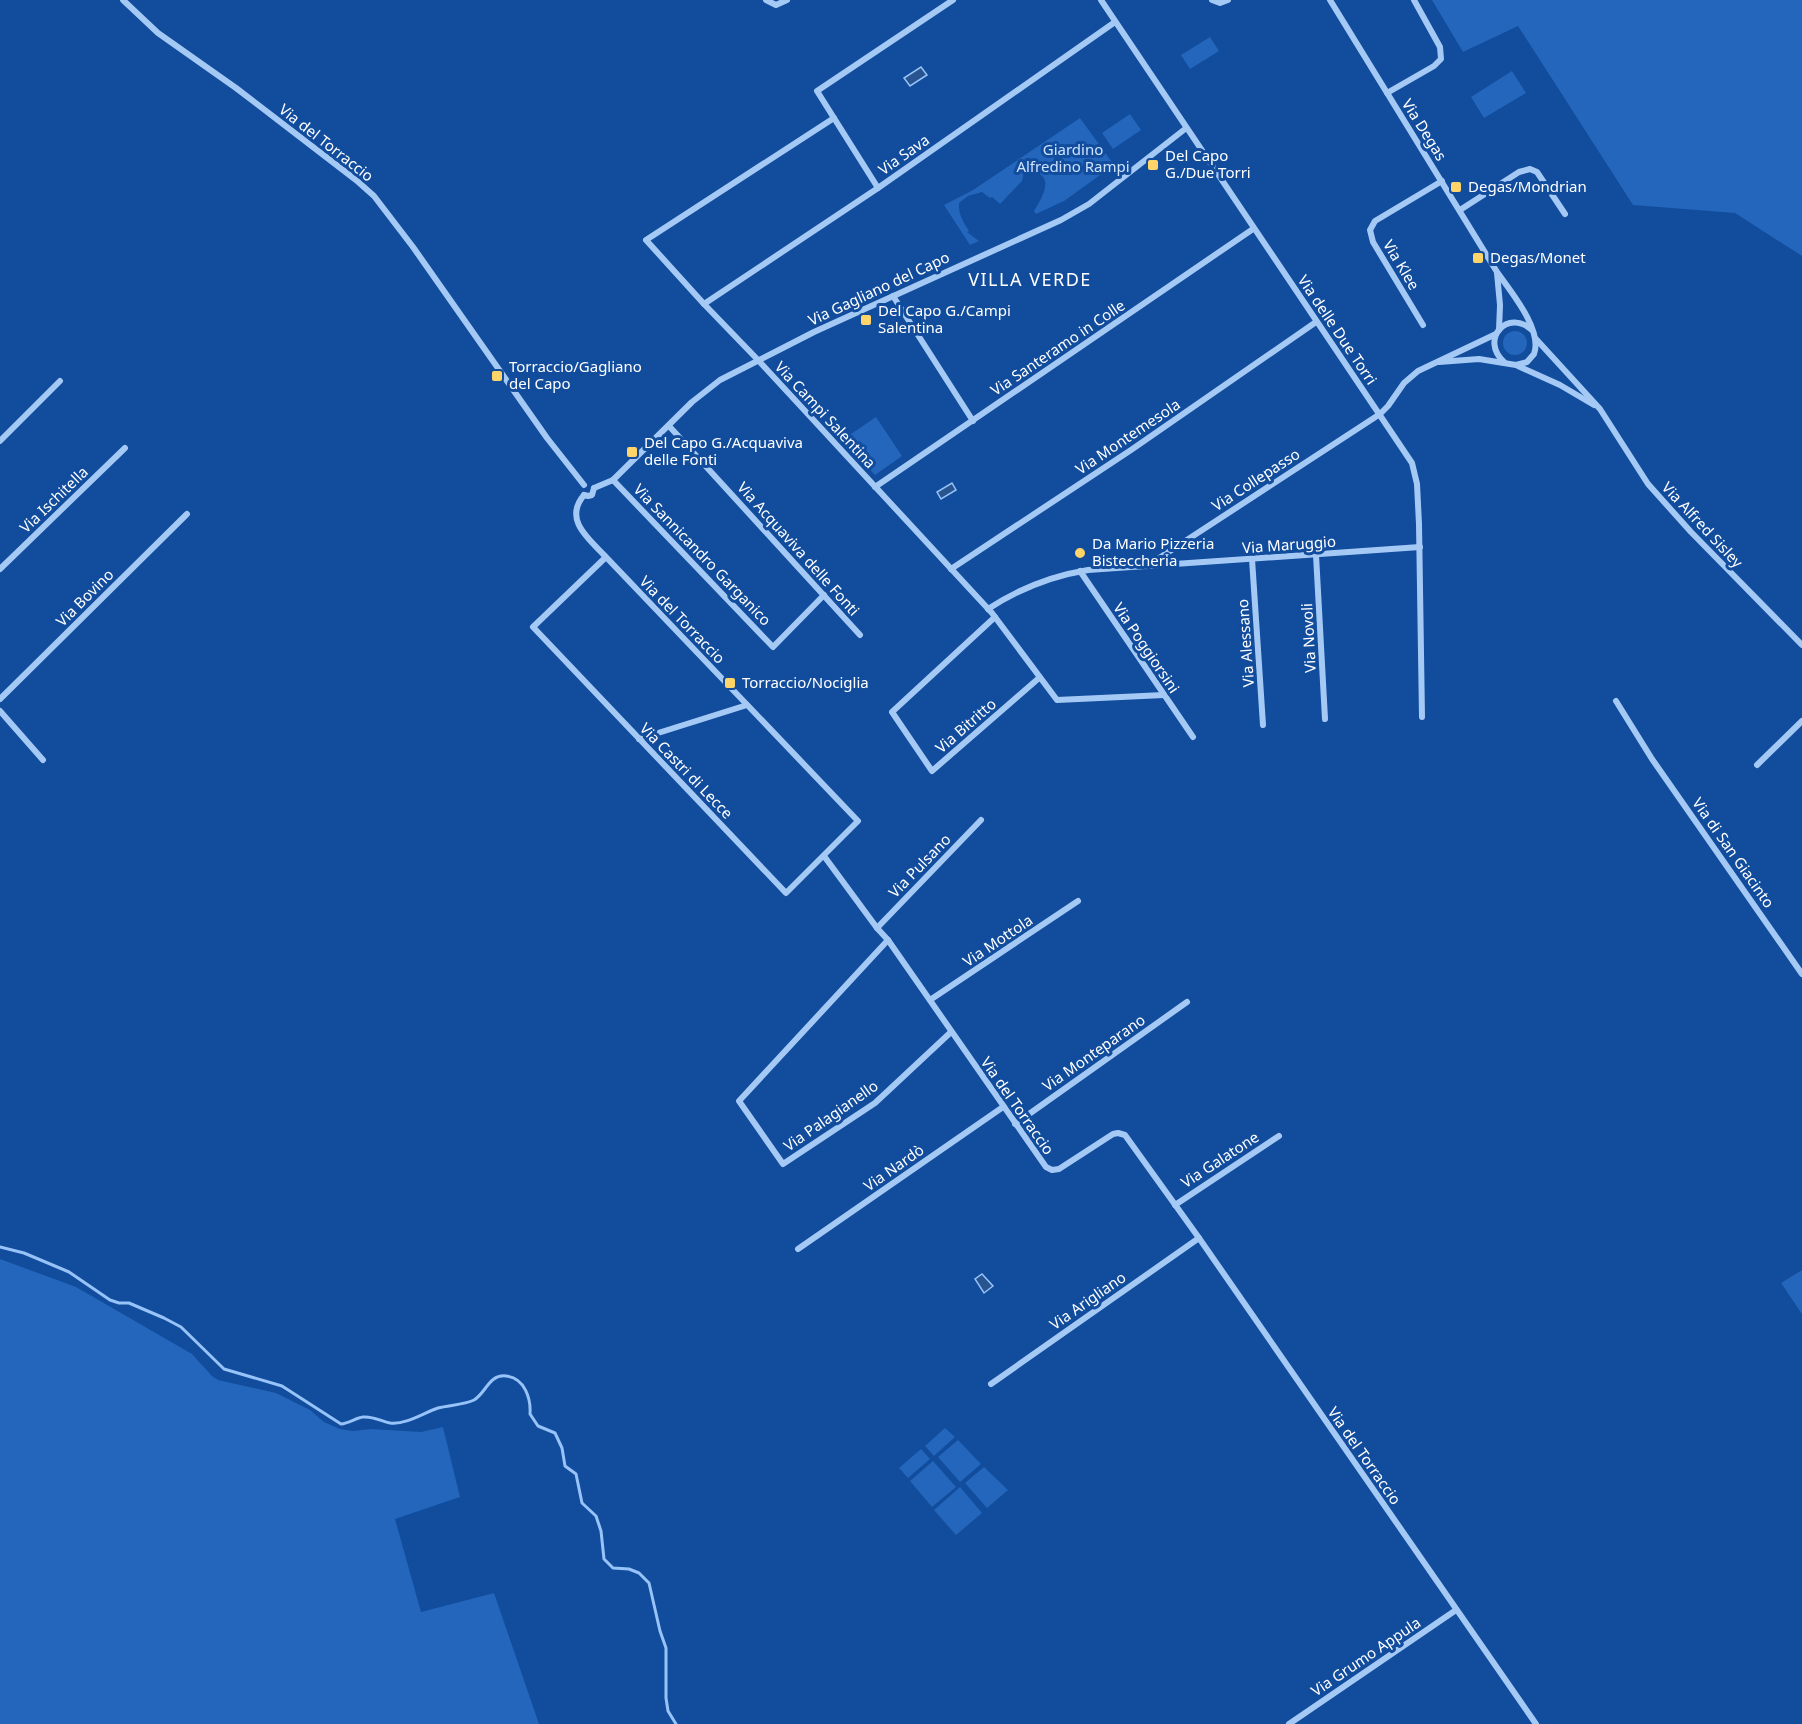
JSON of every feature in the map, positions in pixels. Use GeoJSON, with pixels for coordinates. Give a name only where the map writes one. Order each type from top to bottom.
{"type":"FeatureCollection","features":[{"type":"Feature","properties":{"kind":"street","name":"Via del Torraccio"},"geometry":{"type":"LineString","coordinates":[[123,0],[158,33],[236,88],[374,196],[413,247],[547,438],[584,485]]}},
{"type":"Feature","properties":{"kind":"street"},"geometry":{"type":"LineString","coordinates":[[766,0],[776,5],[785,1]]}},
{"type":"Feature","properties":{"kind":"street"},"geometry":{"type":"LineString","coordinates":[[878,188],[817,91],[953,0]]}},
{"type":"Feature","properties":{"kind":"street","name":"Via delle Due Torri"},"geometry":{"type":"LineString","coordinates":[[1101,0],[1185,129],[1407,454],[1414,470],[1418,492],[1422,717]]}},
{"type":"Feature","properties":{"kind":"street"},"geometry":{"type":"LineString","coordinates":[[1212,0],[1220,3],[1228,0]]}},
{"type":"Feature","properties":{"kind":"street","name":"Via Degas"},"geometry":{"type":"LineString","coordinates":[[1330,0],[1497,272],[1521,307],[1532,331]]}},
{"type":"Feature","properties":{"kind":"street"},"geometry":{"type":"LineString","coordinates":[[1387,93],[1434,66],[1441,59],[1441,50],[1414,0]]}},
{"type":"Feature","properties":{"kind":"street","name":"Via Sava"},"geometry":{"type":"LineString","coordinates":[[704,304],[878,188],[1115,22]]}},
{"type":"Feature","properties":{"kind":"street","name":"Via Campi Salentina"},"geometry":{"type":"LineString","coordinates":[[834,118],[646,240],[988,609],[1057,700],[1164,695]]}},
{"type":"Feature","properties":{"kind":"street","name":"Via Gagliano del Capo"},"geometry":{"type":"LineString","coordinates":[[594,488],[613,480],[692,402],[720,380],[893,296],[1061,220],[1089,204],[1185,129]]}},
{"type":"Feature","properties":{"kind":"street"},"geometry":{"type":"LineString","coordinates":[[1460,210],[1519,172],[1530,169],[1537,172],[1565,214]]}},
{"type":"Feature","properties":{"kind":"street","name":"Via Klee"},"geometry":{"type":"LineString","coordinates":[[1423,325],[1373,242],[1370,230],[1375,221],[1442,181]]}},
{"type":"Feature","properties":{"kind":"street","name":"Via Santeramo in Colle"},"geometry":{"type":"LineString","coordinates":[[875,487],[1254,229]]}},
{"type":"Feature","properties":{"kind":"street","name":"Via Degas"},"geometry":{"type":"LineString","coordinates":[[1497,272],[1500,295],[1497,332]]}},
{"type":"Feature","properties":{"kind":"street"},"geometry":{"type":"LineString","coordinates":[[893,296],[973,421]]}},
{"type":"Feature","properties":{"kind":"street","name":"Via Montemesola"},"geometry":{"type":"LineString","coordinates":[[951,569],[1131,450],[1316,322]]}},
{"type":"Feature","properties":{"kind":"street"},"geometry":{"type":"LineString","coordinates":[[1380,414],[1413,375],[1497,332],[1506,324],[1516,323],[1526,326],[1536,338],[1534,354],[1527,362],[1516,365]]}},
{"type":"Feature","properties":{"kind":"street"},"geometry":{"type":"LineString","coordinates":[[1497,332],[1494,343],[1496,352],[1507,364]]}},
{"type":"Feature","properties":{"kind":"street","name":"Via Alfred Sisley"},"geometry":{"type":"LineString","coordinates":[[1536,338],[1600,409],[1648,484],[1691,532],[1802,645]]}},
{"type":"Feature","properties":{"kind":"street"},"geometry":{"type":"LineString","coordinates":[[1439,362],[1479,359],[1516,365],[1560,385],[1600,409]]}},
{"type":"Feature","properties":{"kind":"street"},"geometry":{"type":"LineString","coordinates":[[0,441],[60,381]]}},
{"type":"Feature","properties":{"kind":"street","name":"Via Collepasso"},"geometry":{"type":"LineString","coordinates":[[1146,566],[1380,414]]}},
{"type":"Feature","properties":{"kind":"street","name":"Via Acquaviva delle Fonti"},"geometry":{"type":"LineString","coordinates":[[669,426],[860,635]]}},
{"type":"Feature","properties":{"kind":"street","name":"Via Ischitella"},"geometry":{"type":"LineString","coordinates":[[0,569],[125,448]]}},
{"type":"Feature","properties":{"kind":"street","name":"Via Sannicandro Garganico"},"geometry":{"type":"LineString","coordinates":[[613,480],[773,647],[824,595]]}},
{"type":"Feature","properties":{"kind":"street"},"geometry":{"type":"LineString","coordinates":[[591,484],[594,488],[591,496],[584,495],[582,490],[584,485],[591,484]]}},
{"type":"Feature","properties":{"kind":"street","name":"Via del Torraccio"},"geometry":{"type":"LineString","coordinates":[[584,495],[577,506],[577,525],[858,821],[824,856],[888,940],[1046,1167],[1052,1170],[1059,1169],[1113,1134],[1125,1135],[1536,1724]]}},
{"type":"Feature","properties":{"kind":"street","name":"Via Bovino"},"geometry":{"type":"LineString","coordinates":[[0,699],[187,513]]}},
{"type":"Feature","properties":{"kind":"street","name":"Via Maruggio"},"geometry":{"type":"LineString","coordinates":[[988,609],[1028,586],[1052,577],[1080,571],[1420,547]]}},
{"type":"Feature","properties":{"kind":"street","name":"Via Novoli"},"geometry":{"type":"LineString","coordinates":[[1316,555],[1326,719]]}},
{"type":"Feature","properties":{"kind":"street","name":"Via Castri di Lecce"},"geometry":{"type":"LineString","coordinates":[[606,557],[533,627],[786,893],[824,856]]}},
{"type":"Feature","properties":{"kind":"street","name":"Via Alessano"},"geometry":{"type":"LineString","coordinates":[[1252,559],[1263,725]]}},
{"type":"Feature","properties":{"kind":"street","name":"Via Poggiorsini"},"geometry":{"type":"LineString","coordinates":[[1080,571],[1193,737]]}},
{"type":"Feature","properties":{"kind":"street","name":"Via Bitritto"},"geometry":{"type":"LineString","coordinates":[[995,617],[892,712],[932,771],[1039,678]]}},
{"type":"Feature","properties":{"kind":"street","name":"Via di San Giacinto"},"geometry":{"type":"LineString","coordinates":[[1616,701],[1802,974]]}},
{"type":"Feature","properties":{"kind":"street"},"geometry":{"type":"LineString","coordinates":[[639,739],[747,705]]}},
{"type":"Feature","properties":{"kind":"street"},"geometry":{"type":"LineString","coordinates":[[0,711],[43,760]]}},
{"type":"Feature","properties":{"kind":"street"},"geometry":{"type":"LineString","coordinates":[[1757,765],[1802,721]]}},
{"type":"Feature","properties":{"kind":"street","name":"Via Pulsano"},"geometry":{"type":"LineString","coordinates":[[877,928],[981,820]]}},
{"type":"Feature","properties":{"kind":"street","name":"Via Mottola"},"geometry":{"type":"LineString","coordinates":[[930,1000],[1078,902]]}},
{"type":"Feature","properties":{"kind":"street","name":"Via Palagianello"},"geometry":{"type":"LineString","coordinates":[[888,940],[739,1101],[783,1164],[875,1103],[951,1032]]}},
{"type":"Feature","properties":{"kind":"street","name":"Via Monteparano"},"geometry":{"type":"LineString","coordinates":[[1015,1124],[1187,1002]]}},
{"type":"Feature","properties":{"kind":"street","name":"Via Nardò"},"geometry":{"type":"LineString","coordinates":[[798,1249],[1003,1107]]}},
{"type":"Feature","properties":{"kind":"street","name":"Via Galatone"},"geometry":{"type":"LineString","coordinates":[[1175,1205],[1279,1136]]}},
{"type":"Feature","properties":{"kind":"street","name":"Via Arigliano"},"geometry":{"type":"LineString","coordinates":[[991,1384],[1199,1238]]}},
{"type":"Feature","properties":{"kind":"street","name":"Via Grumo Appula"},"geometry":{"type":"LineString","coordinates":[[1290,1724],[1456,1610]]}},
{"type":"Feature","properties":{"kind":"green space"},"geometry":{"type":"Polygon","coordinates":[[[1432,0],[1802,0],[1802,256],[1735,213],[1633,205],[1518,26],[1463,52],[1432,0]]]}},
{"type":"Feature","properties":{"kind":"green space"},"geometry":{"type":"Polygon","coordinates":[[[1210,37],[1219,51],[1190,69],[1181,55],[1210,37]]]}},
{"type":"Feature","properties":{"kind":"green space"},"geometry":{"type":"Polygon","coordinates":[[[1512,71],[1526,93],[1484,118],[1471,97],[1512,71]]]}},
{"type":"Feature","properties":{"kind":"green space"},"geometry":{"type":"Polygon","coordinates":[[[1130,114],[1141,130],[1113,149],[1102,133],[1130,114]]]}},
{"type":"Feature","properties":{"kind":"green space","name":"Giardino Alfredino Rampi"},"geometry":{"type":"Polygon","coordinates":[[[1080,118],[1114,165],[1064,201],[1036,214],[1034,211],[1044,193],[1045,183],[1041,175],[1036,173],[1026,171],[1022,181],[1000,204],[982,192],[968,196],[959,203],[959,207],[961,217],[969,231],[967,232],[979,241],[970,245],[944,205],[973,190],[1080,118]]]}},
{"type":"Feature","properties":{"kind":"green space"},"geometry":{"type":"Polygon","coordinates":[[[1515,331],[1520,332],[1526,338],[1526,348],[1520,354],[1515,355],[1510,354],[1504,348],[1503,343],[1504,338],[1510,332],[1515,331]]]}},
{"type":"Feature","properties":{"kind":"green space"},"geometry":{"type":"Polygon","coordinates":[[[876,417],[902,456],[875,475],[842,440],[876,417]]]}},
{"type":"Feature","properties":{"kind":"green space"},"geometry":{"type":"Polygon","coordinates":[[[0,1259],[76,1287],[192,1354],[218,1380],[276,1393],[310,1410],[324,1422],[340,1429],[421,1432],[443,1427],[460,1497],[395,1519],[421,1612],[494,1593],[539,1724],[0,1724],[0,1259]]]}},
{"type":"Feature","properties":{"kind":"green space"},"geometry":{"type":"Polygon","coordinates":[[[1802,1270],[1802,1314],[1781,1283],[1802,1270]]]}},
{"type":"Feature","properties":{"kind":"green space"},"geometry":{"type":"Polygon","coordinates":[[[945,1428],[955,1437],[934,1456],[925,1446],[945,1428]]]}},
{"type":"Feature","properties":{"kind":"green space"},"geometry":{"type":"Polygon","coordinates":[[[958,1440],[981,1464],[960,1482],[938,1457],[958,1440]]]}},
{"type":"Feature","properties":{"kind":"green space"},"geometry":{"type":"Polygon","coordinates":[[[921,1449],[930,1459],[908,1478],[899,1468],[921,1449]]]}},
{"type":"Feature","properties":{"kind":"green space"},"geometry":{"type":"Polygon","coordinates":[[[933,1461],[956,1487],[932,1507],[910,1481],[933,1461]]]}},
{"type":"Feature","properties":{"kind":"green space"},"geometry":{"type":"Polygon","coordinates":[[[984,1467],[1008,1490],[987,1508],[965,1483],[984,1467]]]}},
{"type":"Feature","properties":{"kind":"green space"},"geometry":{"type":"Polygon","coordinates":[[[960,1487],[982,1513],[956,1535],[934,1510],[960,1487]]]}},
{"type":"Feature","properties":{"kind":"shaded area"},"geometry":{"type":"Polygon","coordinates":[[[921,67],[927,75],[910,86],[904,78],[921,67]]]}},
{"type":"Feature","properties":{"kind":"shaded area"},"geometry":{"type":"Polygon","coordinates":[[[952,483],[956,490],[941,499],[937,492],[952,483]]]}},
{"type":"Feature","properties":{"kind":"shaded area"},"geometry":{"type":"Polygon","coordinates":[[[982,1274],[993,1286],[984,1293],[975,1279],[982,1274]]]}},
{"type":"Feature","properties":{"kind":"waterway"},"geometry":{"type":"LineString","coordinates":[[0,1247],[24,1253],[69,1272],[110,1300],[129,1303],[164,1318],[181,1327],[224,1369],[282,1386],[341,1424],[367,1417],[390,1423],[402,1422],[438,1408],[474,1400],[500,1376],[518,1381],[526,1390],[530,1414],[538,1426],[555,1433],[562,1448],[565,1466],[576,1474],[582,1503],[596,1516],[601,1531],[604,1559],[613,1568],[629,1569],[639,1573],[649,1583],[666,1648],[668,1711],[676,1724]]}},
{"type":"Feature","properties":{"kind":"place","name":"Del Capo G./Due Torri"},"geometry":{"type":"Point","coordinates":[1153,165]}},
{"type":"Feature","properties":{"kind":"place","name":"Degas/Mondrian"},"geometry":{"type":"Point","coordinates":[1456,187]}},
{"type":"Feature","properties":{"kind":"place","name":"Degas/Monet"},"geometry":{"type":"Point","coordinates":[1478,258]}},
{"type":"Feature","properties":{"kind":"place","name":"Del Capo G./Campi Salentina"},"geometry":{"type":"Point","coordinates":[866,320]}},
{"type":"Feature","properties":{"kind":"place","name":"Torraccio/Gagliano del Capo"},"geometry":{"type":"Point","coordinates":[497,376]}},
{"type":"Feature","properties":{"kind":"place","name":"Del Capo G./Acquaviva delle Fonti"},"geometry":{"type":"Point","coordinates":[632,452]}},
{"type":"Feature","properties":{"kind":"place","name":"Da Mario Pizzeria Bisteccheria"},"geometry":{"type":"Point","coordinates":[1080,553]}},
{"type":"Feature","properties":{"kind":"place","name":"Torraccio/Nociglia"},"geometry":{"type":"Point","coordinates":[730,683]}},
{"type":"Feature","properties":{"kind":"district","name":"VILLA VERDE"},"geometry":{"type":"Point","coordinates":[1030,280]}}]}
